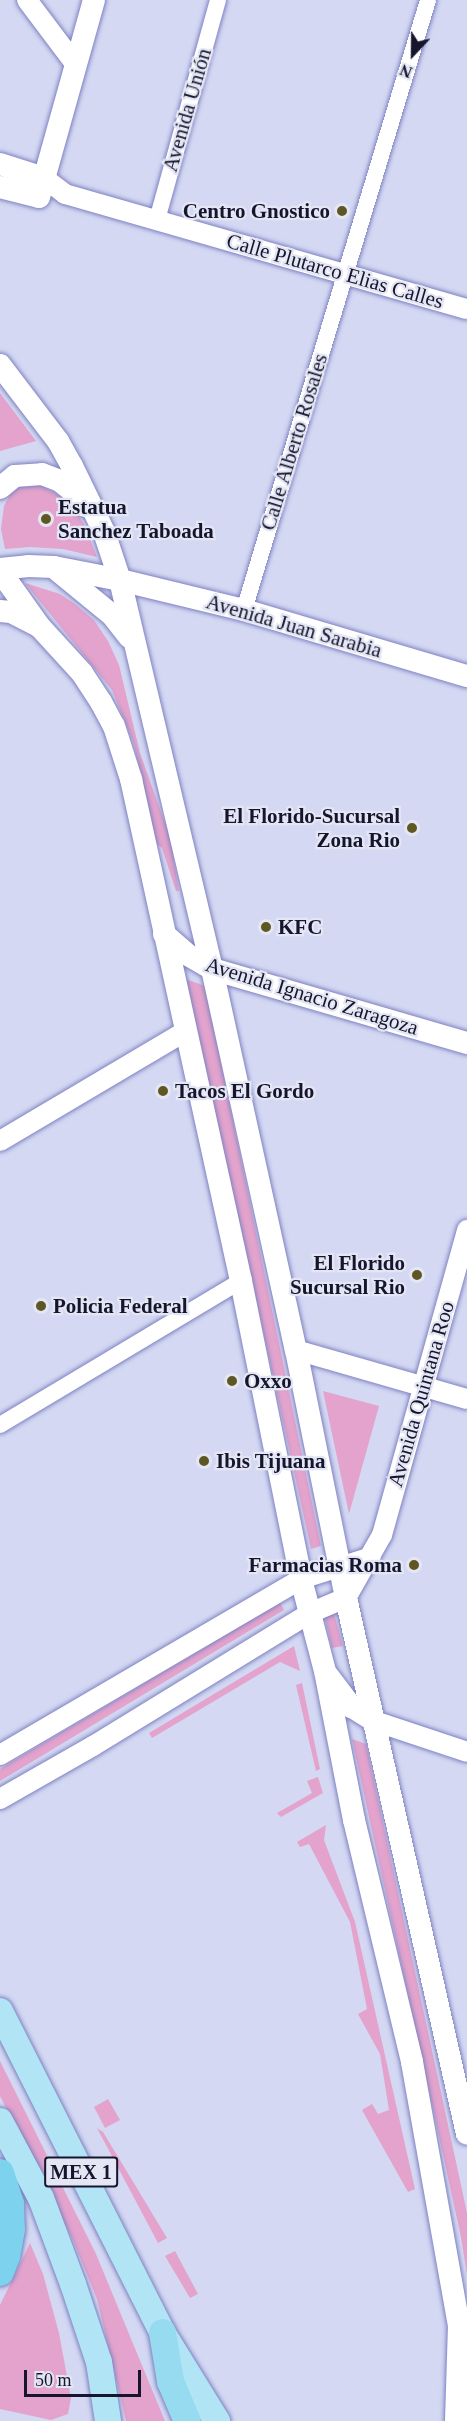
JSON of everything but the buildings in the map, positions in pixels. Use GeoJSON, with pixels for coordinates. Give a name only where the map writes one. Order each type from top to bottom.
{"type":"FeatureCollection","features":[{"type":"Feature","properties":{"kind":"highway"},"geometry":{"type":"LineString","coordinates":[[0,2173],[10,2204],[11,2229],[6,2256],[0,2272]]}},
{"type":"Feature","properties":{"kind":"highway","name":"MEX 1"},"geometry":{"type":"LineString","coordinates":[[162,2332],[170,2381],[187,2421]]}},
{"type":"Feature","properties":{"kind":"main road"},"geometry":{"type":"LineString","coordinates":[[42,188],[94,0]]}},
{"type":"Feature","properties":{"kind":"main road","name":"Calle Plutarco Elias Calles"},"geometry":{"type":"LineString","coordinates":[[0,164],[42,188]]}},
{"type":"Feature","properties":{"kind":"main road","name":"Calle Plutarco Elias Calles"},"geometry":{"type":"LineString","coordinates":[[0,187],[42,188]]}},
{"type":"Feature","properties":{"kind":"main road"},"geometry":{"type":"LineString","coordinates":[[0,365],[58,441],[104,532],[120,580],[132,641],[212,969],[296,1350],[346,1598],[467,2134]]}},
{"type":"Feature","properties":{"kind":"main road"},"geometry":{"type":"LineString","coordinates":[[0,488],[5,482],[26,473],[42,474],[60,481],[76,494],[104,532]]}},
{"type":"Feature","properties":{"kind":"main road","name":"Avenida Juan Sarabia"},"geometry":{"type":"LineString","coordinates":[[0,570],[28,566],[54,567],[120,580],[243,610],[467,676]]}},
{"type":"Feature","properties":{"kind":"main road"},"geometry":{"type":"LineString","coordinates":[[54,567],[112,615],[132,641]]}},
{"type":"Feature","properties":{"kind":"main road"},"geometry":{"type":"LineString","coordinates":[[0,570],[40,627],[82,673],[114,726],[130,779],[241,1281],[301,1579],[325,1671],[354,1820],[412,2062],[459,2325],[467,2350]]}},
{"type":"Feature","properties":{"kind":"main road"},"geometry":{"type":"LineString","coordinates":[[0,611],[11,612],[40,627]]}},
{"type":"Feature","properties":{"kind":"main road","name":"Avenida Ignacio Zaragoza"},"geometry":{"type":"LineString","coordinates":[[164,934],[188,956],[212,969],[467,1043]]}},
{"type":"Feature","properties":{"kind":"main road"},"geometry":{"type":"LineString","coordinates":[[325,1671],[352,1707],[374,1721]]}},
{"type":"Feature","properties":{"kind":"main road","name":"MEX 1"},"geometry":{"type":"LineString","coordinates":[[0,2011],[162,2332]]}},
{"type":"Feature","properties":{"kind":"main road","name":"MEX 1"},"geometry":{"type":"LineString","coordinates":[[0,2121],[41,2198],[99,2362],[108,2417]]}},
{"type":"Feature","properties":{"kind":"main road"},"geometry":{"type":"LineString","coordinates":[[456,2421],[459,2325]]}},
{"type":"Feature","properties":{"kind":"main road"},"geometry":{"type":"LineString","coordinates":[[162,2332],[217,2421]]}},
{"type":"Feature","properties":{"kind":"street"},"geometry":{"type":"LineString","coordinates":[[27,0],[76,65]]}},
{"type":"Feature","properties":{"kind":"street","name":"Avenida Unión"},"geometry":{"type":"LineString","coordinates":[[157,220],[218,0]]}},
{"type":"Feature","properties":{"kind":"street","name":"Calle Alberto Rosales"},"geometry":{"type":"LineString","coordinates":[[243,610],[428,0]]}},
{"type":"Feature","properties":{"kind":"street","name":"Calle Plutarco Elias Calles"},"geometry":{"type":"LineString","coordinates":[[42,188],[467,309]]}},
{"type":"Feature","properties":{"kind":"street"},"geometry":{"type":"LineString","coordinates":[[0,1141],[186,1031]]}},
{"type":"Feature","properties":{"kind":"street","name":"Avenida Quintana Roo"},"geometry":{"type":"LineString","coordinates":[[346,1598],[381,1535],[467,1230]]}},
{"type":"Feature","properties":{"kind":"street"},"geometry":{"type":"LineString","coordinates":[[0,1425],[241,1281]]}},
{"type":"Feature","properties":{"kind":"street"},"geometry":{"type":"LineString","coordinates":[[296,1350],[467,1399]]}},
{"type":"Feature","properties":{"kind":"street"},"geometry":{"type":"LineString","coordinates":[[0,1755],[301,1579],[370,1557]]}},
{"type":"Feature","properties":{"kind":"street"},"geometry":{"type":"LineString","coordinates":[[0,1799],[93,1746],[310,1613],[346,1598]]}},
{"type":"Feature","properties":{"kind":"street"},"geometry":{"type":"LineString","coordinates":[[374,1721],[467,1752]]}},
{"type":"Feature","properties":{"kind":"shaded area"},"geometry":{"type":"Polygon","coordinates":[[[0,393],[36,441],[0,451],[0,393]]]}},
{"type":"Feature","properties":{"kind":"shaded area"},"geometry":{"type":"Polygon","coordinates":[[[20,484],[38,484],[66,499],[84,524],[97,557],[63,549],[30,547],[5,549],[1,529],[4,506],[13,489],[20,484]]]}},
{"type":"Feature","properties":{"kind":"shaded area"},"geometry":{"type":"Polygon","coordinates":[[[25,583],[60,594],[75,604],[94,620],[108,641],[119,665],[140,753],[170,837],[179,891],[176,891],[162,848],[157,844],[134,744],[112,690],[25,583]]]}},
{"type":"Feature","properties":{"kind":"shaded area"},"geometry":{"type":"Polygon","coordinates":[[[186,979],[205,986],[321,1546],[311,1549],[186,979]]]}},
{"type":"Feature","properties":{"kind":"shaded area"},"geometry":{"type":"Polygon","coordinates":[[[323,1391],[379,1406],[349,1514],[323,1391]]]}},
{"type":"Feature","properties":{"kind":"shaded area"},"geometry":{"type":"Polygon","coordinates":[[[280,1603],[284,1610],[0,1781],[0,1769],[280,1603]]]}},
{"type":"Feature","properties":{"kind":"shaded area"},"geometry":{"type":"Polygon","coordinates":[[[334,1613],[343,1646],[332,1648],[325,1618],[334,1613]]]}},
{"type":"Feature","properties":{"kind":"shaded area"},"geometry":{"type":"Polygon","coordinates":[[[294,1646],[300,1671],[280,1662],[152,1738],[149,1733],[294,1646]]]}},
{"type":"Feature","properties":{"kind":"shaded area"},"geometry":{"type":"Polygon","coordinates":[[[302,1683],[320,1769],[316,1771],[296,1685],[302,1683]]]}},
{"type":"Feature","properties":{"kind":"shaded area"},"geometry":{"type":"Polygon","coordinates":[[[352,1739],[366,1744],[467,2213],[467,2275],[461,2237],[352,1739]]]}},
{"type":"Feature","properties":{"kind":"shaded area"},"geometry":{"type":"Polygon","coordinates":[[[318,1777],[323,1793],[281,1817],[277,1813],[312,1793],[307,1781],[318,1777]]]}},
{"type":"Feature","properties":{"kind":"shaded area"},"geometry":{"type":"Polygon","coordinates":[[[326,1825],[324,1840],[355,1922],[415,2189],[408,2192],[362,2110],[372,2104],[378,2114],[389,2110],[380,2054],[358,2014],[367,2009],[350,1922],[309,1844],[300,1847],[297,1842],[326,1825]]]}},
{"type":"Feature","properties":{"kind":"shaded area"},"geometry":{"type":"Polygon","coordinates":[[[0,2061],[96,2254],[165,2421],[126,2421],[97,2299],[72,2238],[0,2096],[0,2061]]]}},
{"type":"Feature","properties":{"kind":"shaded area"},"geometry":{"type":"Polygon","coordinates":[[[108,2099],[120,2120],[105,2128],[94,2107],[108,2099]]]}},
{"type":"Feature","properties":{"kind":"shaded area"},"geometry":{"type":"Polygon","coordinates":[[[97,2128],[103,2132],[167,2238],[158,2243],[97,2128]]]}},
{"type":"Feature","properties":{"kind":"shaded area"},"geometry":{"type":"Polygon","coordinates":[[[30,2243],[43,2274],[59,2333],[71,2398],[68,2414],[51,2420],[0,2409],[0,2305],[30,2243]]]}},
{"type":"Feature","properties":{"kind":"shaded area"},"geometry":{"type":"Polygon","coordinates":[[[175,2251],[198,2294],[190,2298],[165,2256],[175,2251]]]}},
{"type":"Feature","properties":{"kind":"place","name":"Centro Gnostico"},"geometry":{"type":"Point","coordinates":[342,211]}},
{"type":"Feature","properties":{"kind":"place","name":"Estatua Sanchez Taboada"},"geometry":{"type":"Point","coordinates":[46,519]}},
{"type":"Feature","properties":{"kind":"place","name":"El Florido-Sucursal Zona Rio"},"geometry":{"type":"Point","coordinates":[412,828]}},
{"type":"Feature","properties":{"kind":"place","name":"KFC"},"geometry":{"type":"Point","coordinates":[266,927]}},
{"type":"Feature","properties":{"kind":"place","name":"Tacos El Gordo"},"geometry":{"type":"Point","coordinates":[163,1091]}},
{"type":"Feature","properties":{"kind":"place","name":"El Florido Sucursal Rio"},"geometry":{"type":"Point","coordinates":[417,1275]}},
{"type":"Feature","properties":{"kind":"place","name":"Policia Federal"},"geometry":{"type":"Point","coordinates":[41,1306]}},
{"type":"Feature","properties":{"kind":"place","name":"Oxxo"},"geometry":{"type":"Point","coordinates":[232,1381]}},
{"type":"Feature","properties":{"kind":"place","name":"Ibis Tijuana"},"geometry":{"type":"Point","coordinates":[204,1461]}},
{"type":"Feature","properties":{"kind":"place","name":"Farmacias Roma"},"geometry":{"type":"Point","coordinates":[414,1565]}}]}
